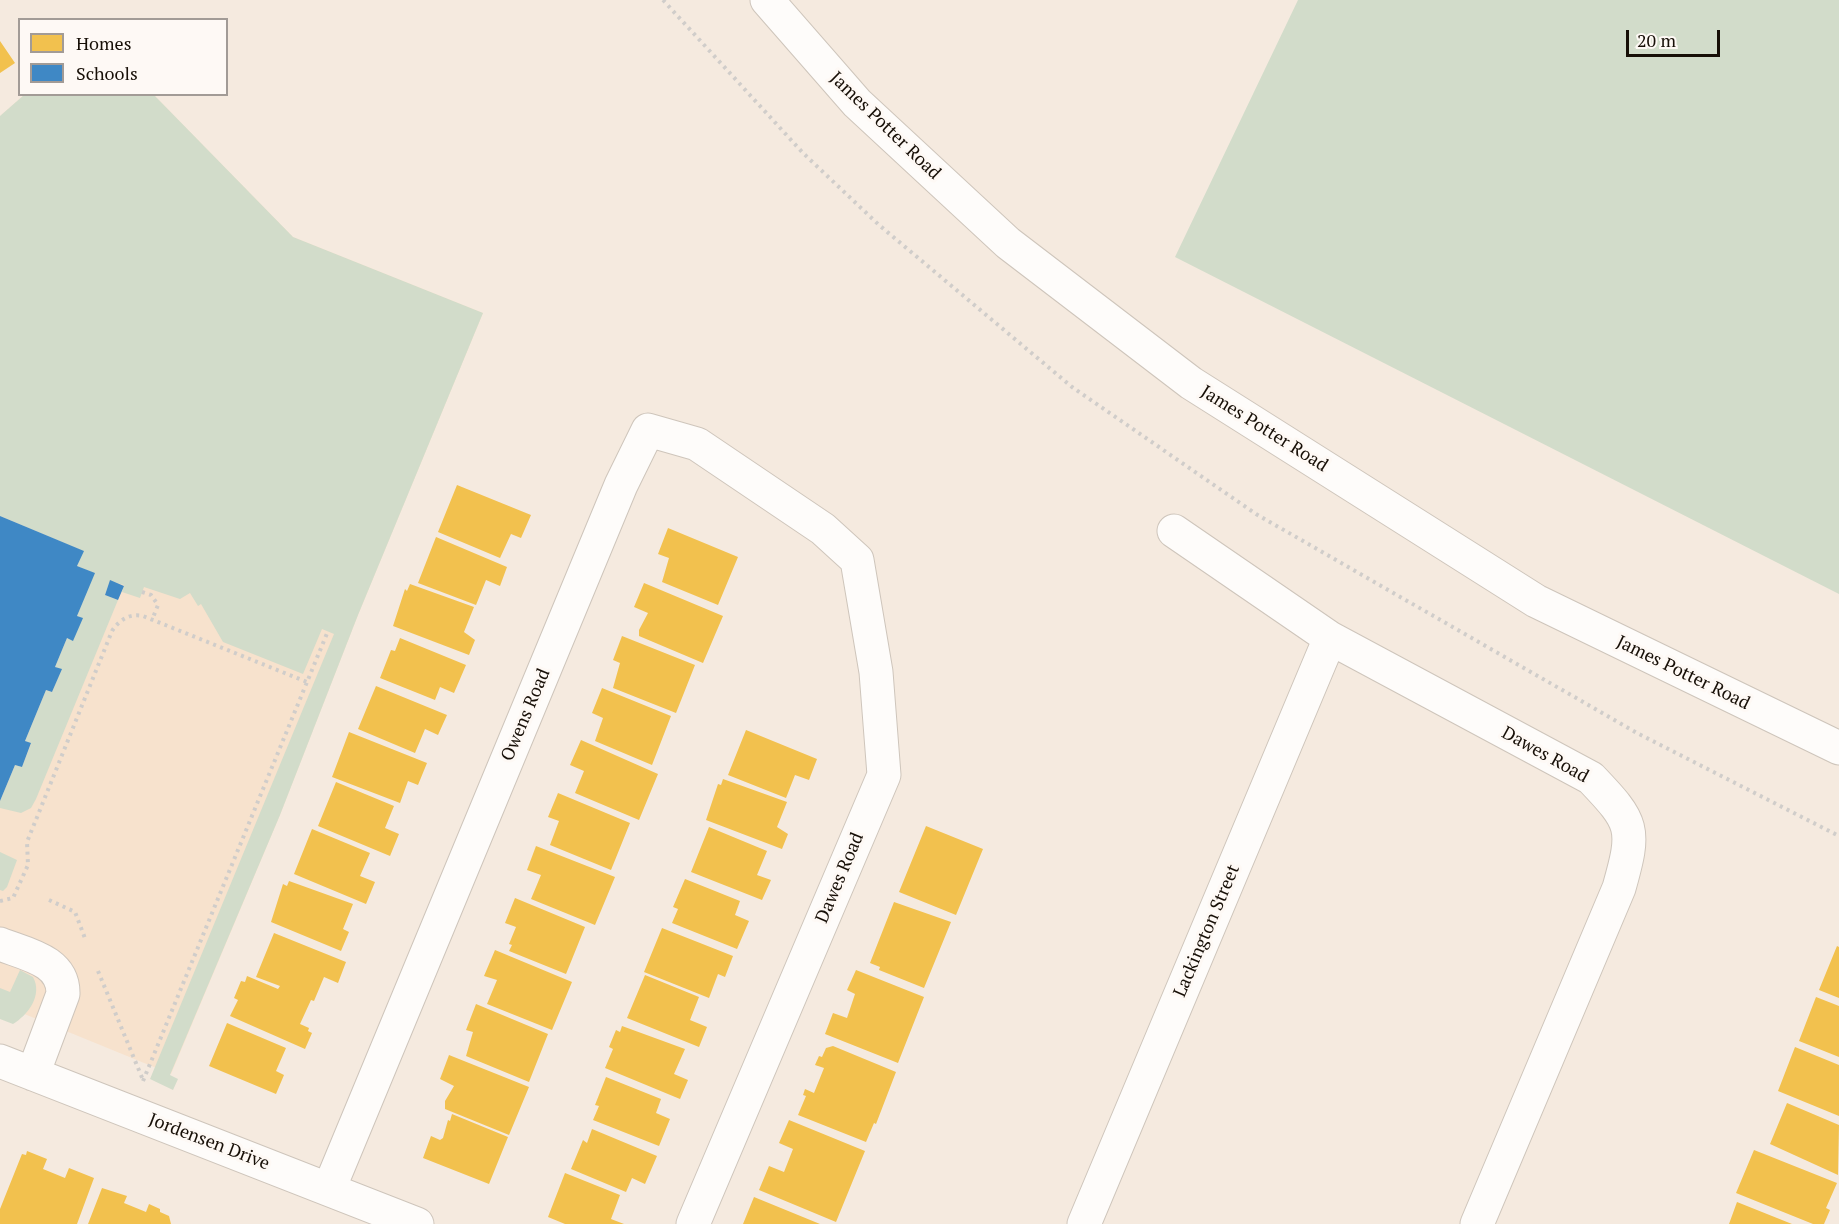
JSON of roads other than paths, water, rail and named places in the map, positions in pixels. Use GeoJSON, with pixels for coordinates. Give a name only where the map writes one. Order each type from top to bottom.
{"type":"FeatureCollection","features":[{"type":"Feature","properties":{"kind":"street","name":"James Potter Road"},"geometry":{"type":"LineString","coordinates":[[766,0],[857,103],[1008,243],[1191,383],[1536,601],[1839,748]]}},
{"type":"Feature","properties":{"kind":"street","name":"Owens Road"},"geometry":{"type":"LineString","coordinates":[[329,1190],[621,485],[648,430],[697,444],[823,529]]}},
{"type":"Feature","properties":{"kind":"street","name":"Dawes Road"},"geometry":{"type":"LineString","coordinates":[[693,1224],[884,775],[876,672],[858,560],[823,529]]}},
{"type":"Feature","properties":{"kind":"street","name":"Dawes Road"},"geometry":{"type":"LineString","coordinates":[[1174,531],[1330,638],[1591,778],[1618,806],[1629,825],[1630,848],[1619,888],[1477,1224]]}},
{"type":"Feature","properties":{"kind":"street","name":"Lackington Street"},"geometry":{"type":"LineString","coordinates":[[1084,1224],[1330,638]]}},
{"type":"Feature","properties":{"kind":"street"},"geometry":{"type":"LineString","coordinates":[[0,944],[49,964],[61,977],[63,994],[33,1074]]}},
{"type":"Feature","properties":{"kind":"street","name":"Jordensen Drive"},"geometry":{"type":"LineString","coordinates":[[0,1061],[417,1224]]}}]}
